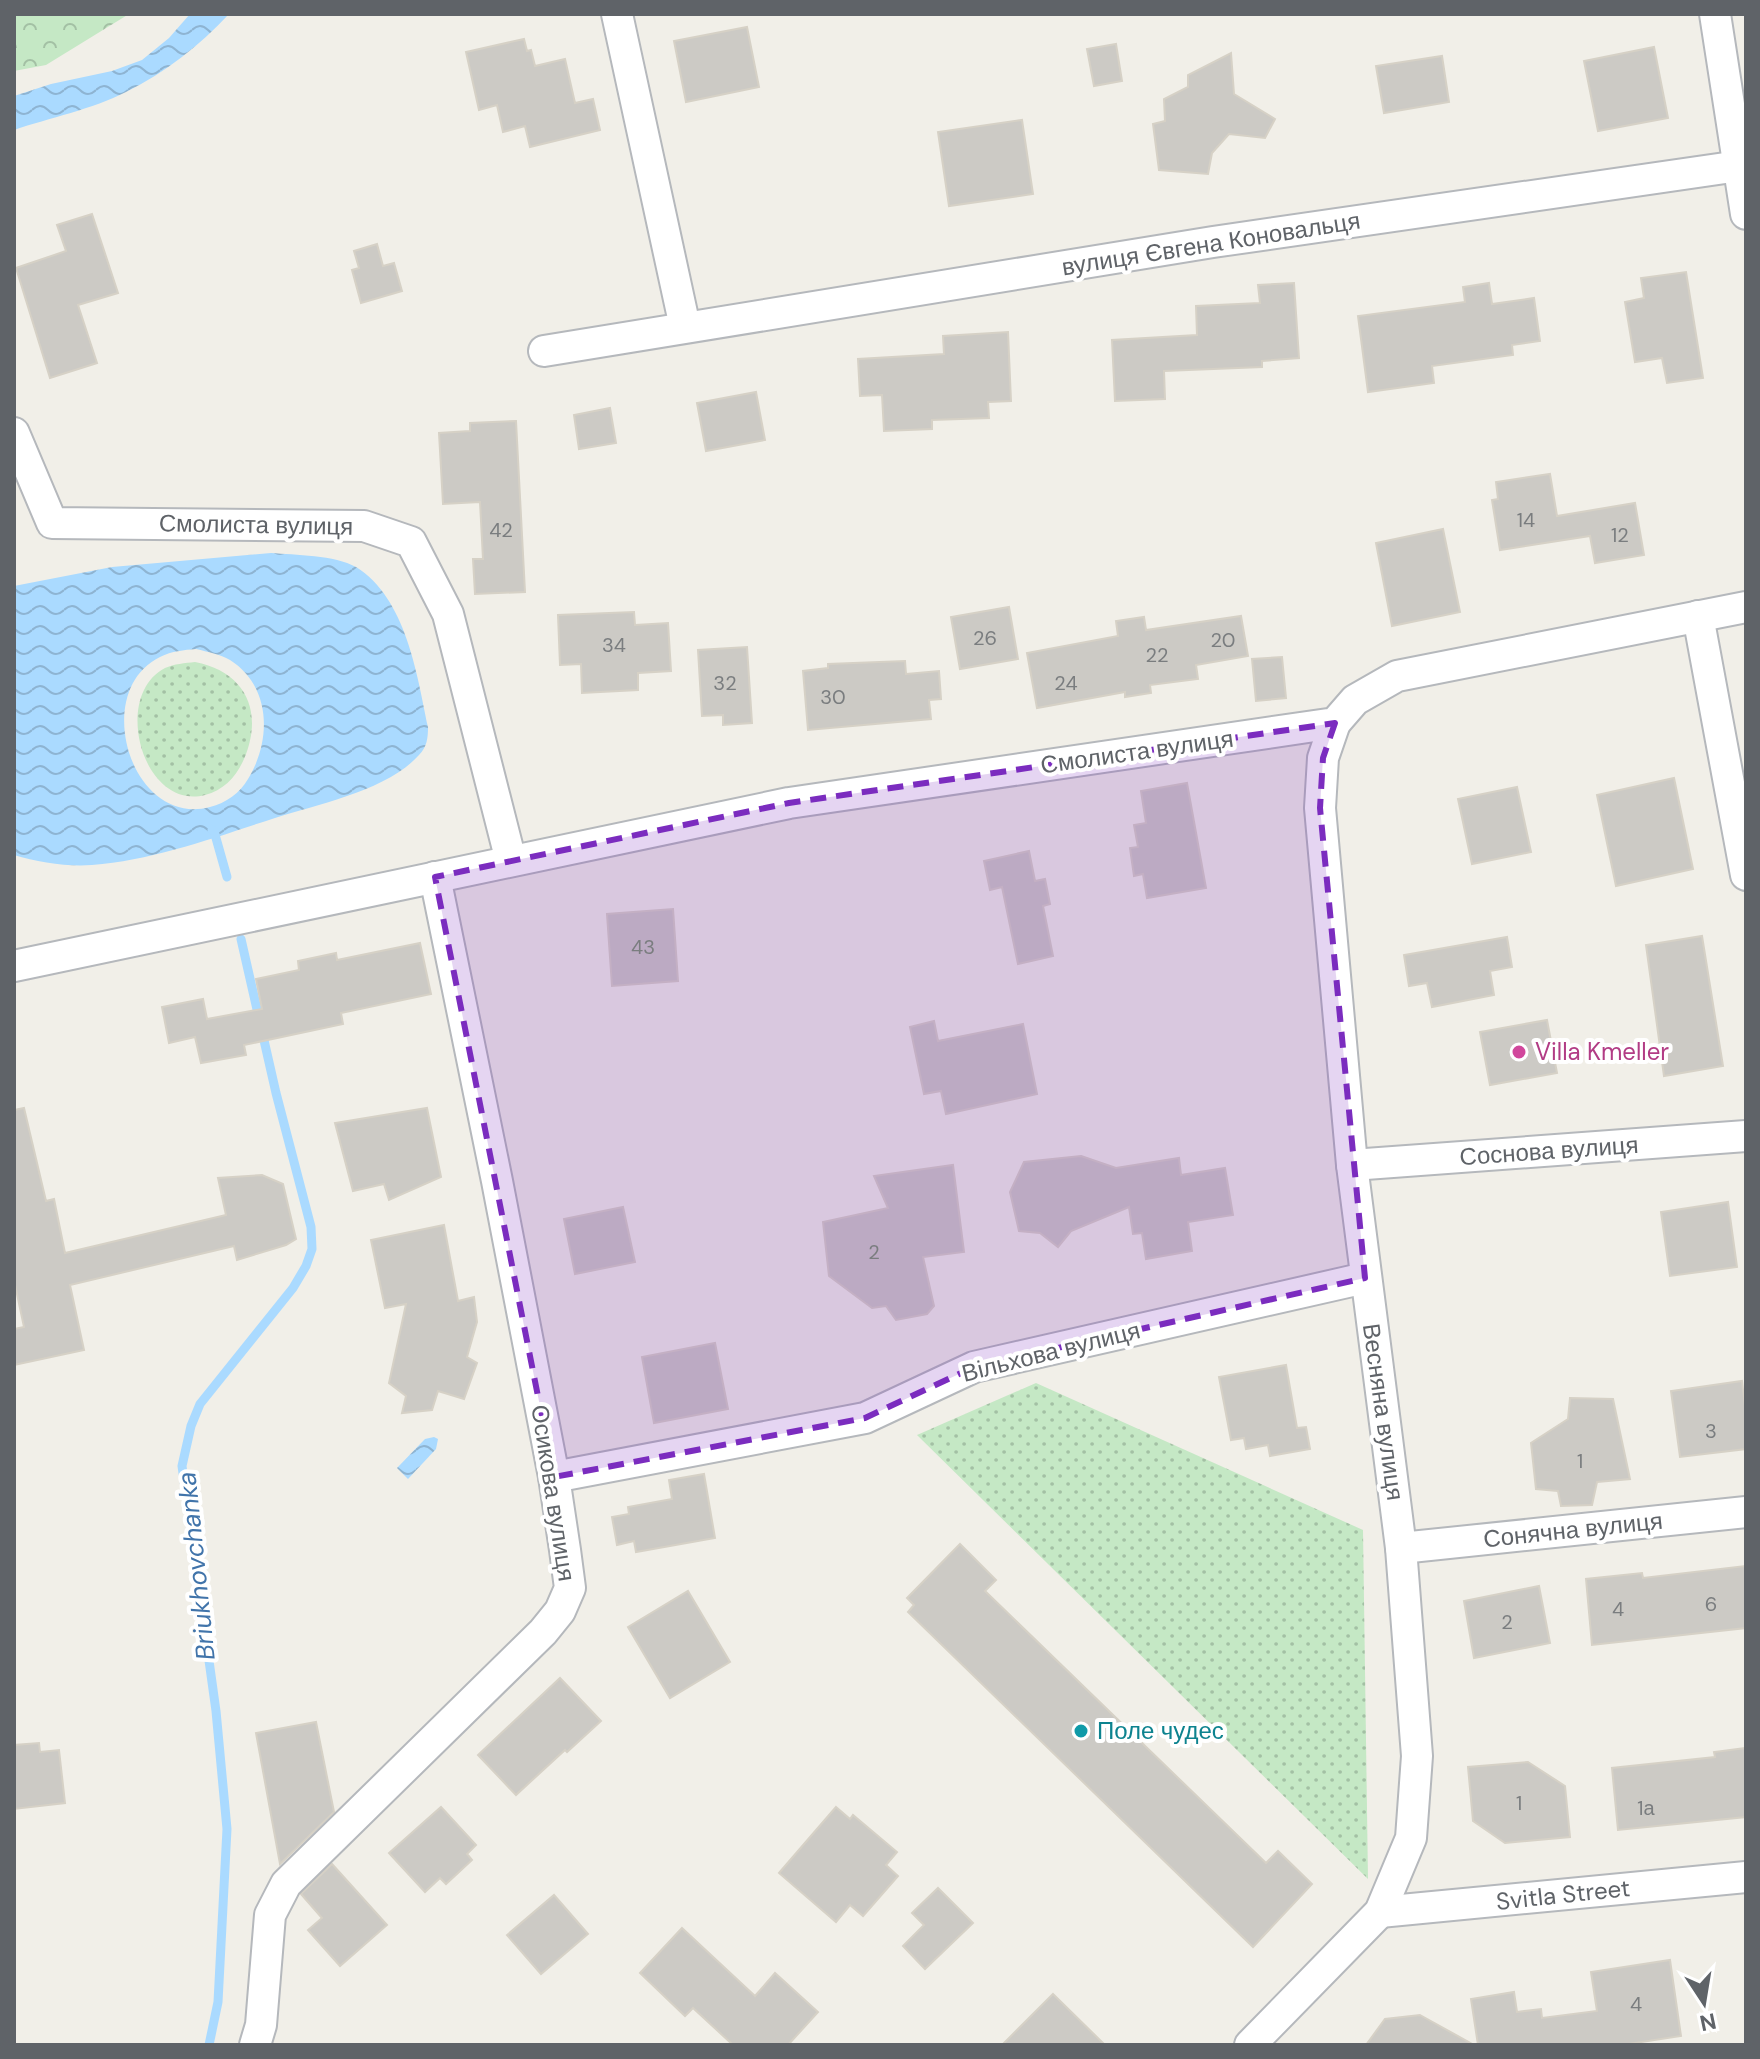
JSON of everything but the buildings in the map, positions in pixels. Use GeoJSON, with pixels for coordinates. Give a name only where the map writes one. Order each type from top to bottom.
{"type":"FeatureCollection","features":[{"type":"Feature","properties":{"kind":"street"},"geometry":{"type":"LineString","coordinates":[[617,14],[685,327]]}},
{"type":"Feature","properties":{"kind":"street"},"geometry":{"type":"LineString","coordinates":[[1715,14],[1746,214]]}},
{"type":"Feature","properties":{"kind":"street","name":"вулиця Євгена Коновальця"},"geometry":{"type":"LineString","coordinates":[[544,351],[1213,242],[1739,166]]}},
{"type":"Feature","properties":{"kind":"street","name":"Смолиста вулиця"},"geometry":{"type":"LineString","coordinates":[[14,433],[52,523],[364,526],[411,542],[448,614],[511,861]]}},
{"type":"Feature","properties":{"kind":"street"},"geometry":{"type":"LineString","coordinates":[[1335,723],[1355,700],[1397,676],[1746,607]]}},
{"type":"Feature","properties":{"kind":"street"},"geometry":{"type":"LineString","coordinates":[[1698,616],[1746,875]]}},
{"type":"Feature","properties":{"kind":"street","name":"Смолиста вулиця"},"geometry":{"type":"LineString","coordinates":[[14,966],[789,803],[1335,723]]}},
{"type":"Feature","properties":{"kind":"street","name":"Весняна вулиця"},"geometry":{"type":"LineString","coordinates":[[1250,2045],[1380,1912],[1411,1838],[1417,1756],[1401,1548],[1352,1165],[1320,808],[1323,758],[1335,723]]}},
{"type":"Feature","properties":{"kind":"street","name":"Осикова вулиця"},"geometry":{"type":"LineString","coordinates":[[255,2045],[261,2025],[270,1915],[286,1884],[543,1632],[560,1611],[570,1588],[554,1477],[435,877]]}},
{"type":"Feature","properties":{"kind":"street","name":"Соснова вулиця"},"geometry":{"type":"LineString","coordinates":[[1352,1165],[1746,1136]]}},
{"type":"Feature","properties":{"kind":"street","name":"Вільхова вулиця"},"geometry":{"type":"LineString","coordinates":[[554,1477],[865,1418],[974,1367],[1365,1278]]}},
{"type":"Feature","properties":{"kind":"street","name":"Сонячна вулиця"},"geometry":{"type":"LineString","coordinates":[[1401,1548],[1746,1512]]}},
{"type":"Feature","properties":{"kind":"street","name":"Svitla Street"},"geometry":{"type":"LineString","coordinates":[[1380,1912],[1746,1877]]}},
{"type":"Feature","properties":{"kind":"highlighted area"},"geometry":{"type":"Polygon","coordinates":[[[1335,723],[1323,758],[1320,808],[1365,1278],[974,1367],[865,1418],[554,1477],[435,877],[789,803],[1335,723]]]}},
{"type":"Feature","properties":{"kind":"green space"},"geometry":{"type":"Polygon","coordinates":[[[14,14],[129,14],[46,65],[14,71],[14,14]]]}},
{"type":"Feature","properties":{"kind":"green space"},"geometry":{"type":"Polygon","coordinates":[[[195,662],[213,667],[238,685],[251,710],[252,725],[244,759],[229,782],[205,795],[183,795],[165,786],[151,769],[142,748],[138,725],[140,702],[149,682],[165,668],[195,662]]]}},
{"type":"Feature","properties":{"kind":"green space"},"geometry":{"type":"Polygon","coordinates":[[[1036,1383],[1363,1530],[1368,1879],[917,1435],[1036,1383]]]}},
{"type":"Feature","properties":{"kind":"water"},"geometry":{"type":"Polygon","coordinates":[[[190,14],[229,14],[181,58],[141,84],[100,103],[14,130],[14,96],[51,84],[112,71],[142,60],[169,38],[190,14]]]}},
{"type":"Feature","properties":{"kind":"water"},"geometry":{"type":"Polygon","coordinates":[[[271,553],[326,558],[356,567],[387,598],[407,639],[428,727],[424,749],[406,767],[371,787],[162,853],[82,865],[14,855],[14,586],[112,567],[271,553]],[[196,649],[169,653],[139,674],[127,698],[124,725],[129,753],[141,778],[159,797],[182,808],[210,807],[237,793],[256,764],[264,731],[260,699],[244,671],[226,658],[196,649]]]}},
{"type":"Feature","properties":{"kind":"water"},"geometry":{"type":"Polygon","coordinates":[[[425,1439],[438,1439],[436,1449],[408,1479],[397,1468],[425,1439]]]}},
{"type":"Feature","properties":{"kind":"waterway","name":"Briukhovchanka"},"geometry":{"type":"LineString","coordinates":[[212,830],[227,877]]}},
{"type":"Feature","properties":{"kind":"waterway","name":"Briukhovchanka"},"geometry":{"type":"LineString","coordinates":[[209,2045],[218,2002],[227,1829],[216,1711],[182,1466],[191,1426],[200,1404],[293,1288],[312,1249],[311,1227],[241,939]]}},
{"type":"Feature","properties":{"kind":"place","name":"Villa Kmeller"},"geometry":{"type":"Point","coordinates":[1519,1052]}},
{"type":"Feature","properties":{"kind":"place","name":"Поле чудес"},"geometry":{"type":"Point","coordinates":[1081,1731]}}]}
